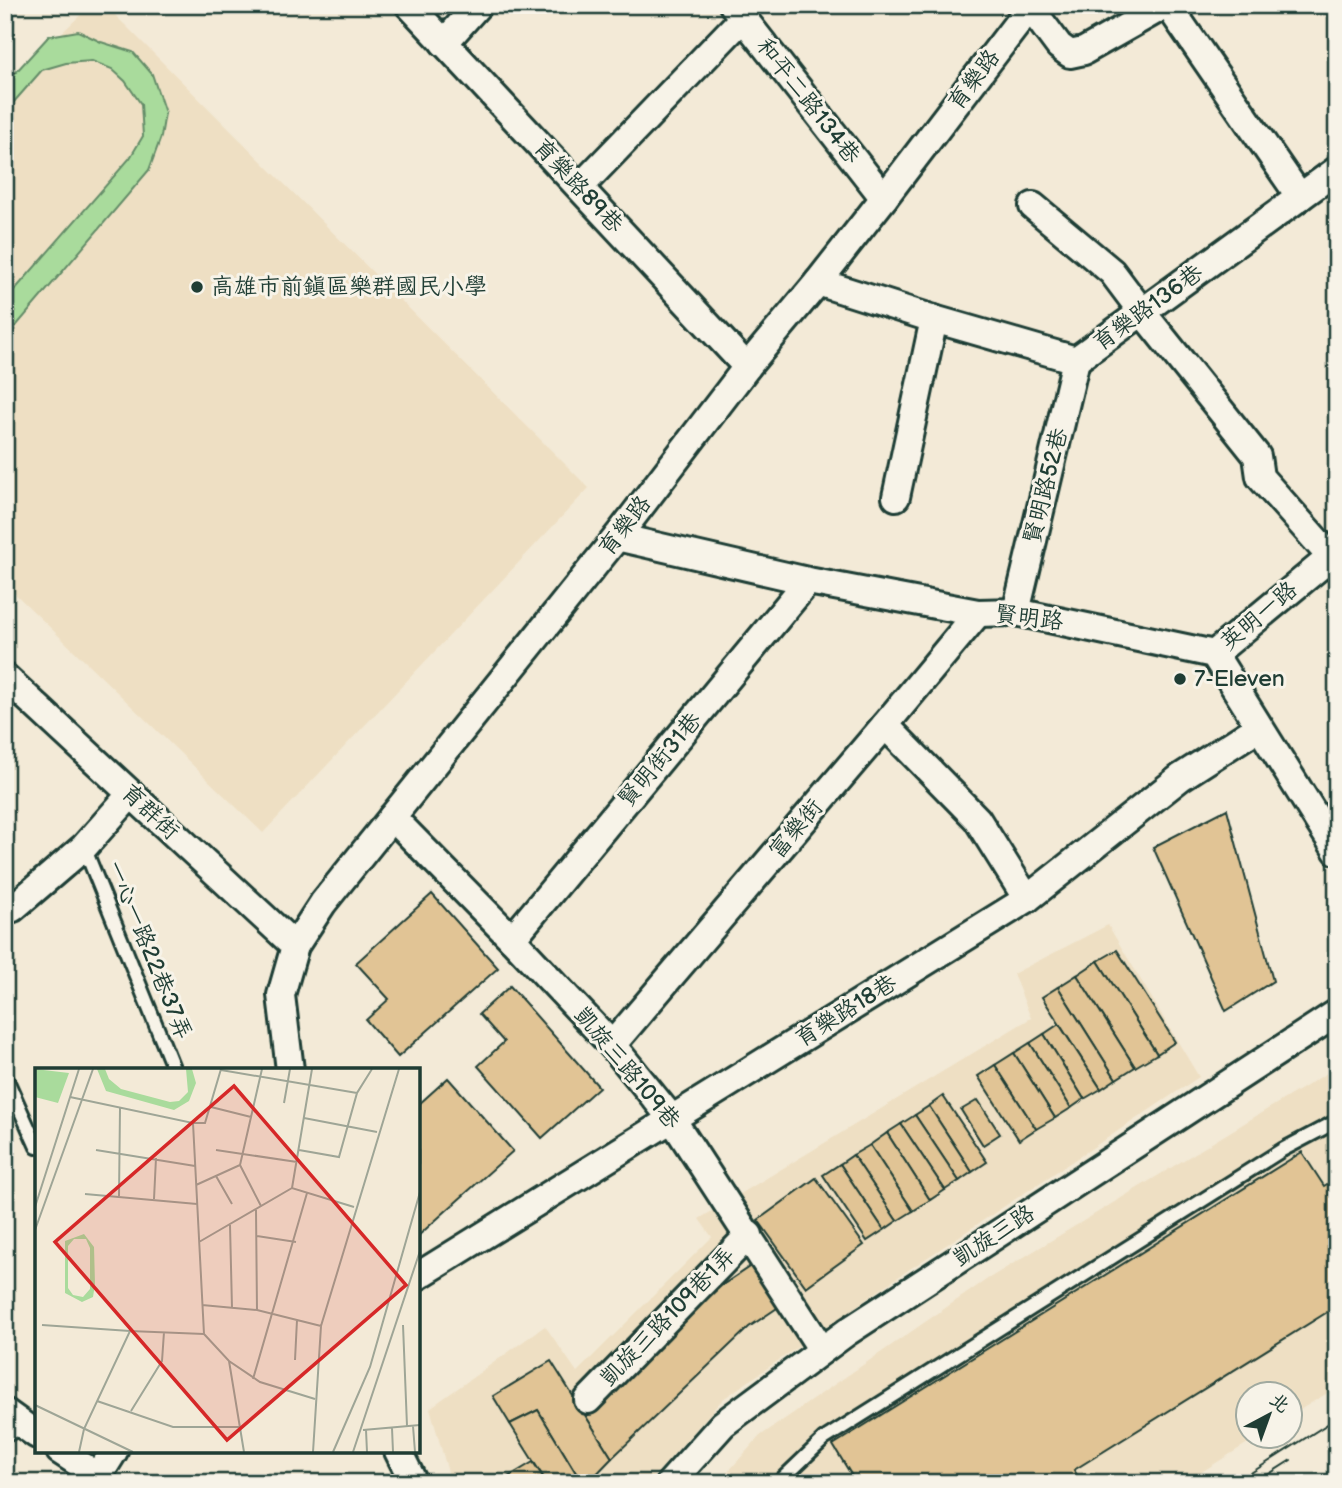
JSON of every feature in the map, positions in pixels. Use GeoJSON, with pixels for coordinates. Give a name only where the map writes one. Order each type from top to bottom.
{"type":"FeatureCollection","features":[{"type":"Feature","properties":{"kind":"street","name":"育樂路89巷"},"geometry":{"type":"LineString","coordinates":[[409,5],[747,367]]}},
{"type":"Feature","properties":{"kind":"street"},"geometry":{"type":"LineString","coordinates":[[444,43],[478,5]]}},
{"type":"Feature","properties":{"kind":"street"},"geometry":{"type":"LineString","coordinates":[[1029,6],[1059,46],[1070,54],[1084,51],[1167,5],[1300,197]]}},
{"type":"Feature","properties":{"kind":"street","name":"育樂路"},"geometry":{"type":"LineString","coordinates":[[290,1068],[281,995],[295,946],[323,903],[617,537],[747,367],[818,282],[1029,6]]}},
{"type":"Feature","properties":{"kind":"street"},"geometry":{"type":"LineString","coordinates":[[580,187],[738,11]]}},
{"type":"Feature","properties":{"kind":"street","name":"和平二路134巷"},"geometry":{"type":"LineString","coordinates":[[738,11],[884,198]]}},
{"type":"Feature","properties":{"kind":"street","name":"育樂路136巷"},"geometry":{"type":"LineString","coordinates":[[818,282],[1076,360],[1337,170]]}},
{"type":"Feature","properties":{"kind":"street"},"geometry":{"type":"LineString","coordinates":[[1033,206],[1112,272],[1257,456],[1260,477],[1334,554]]}},
{"type":"Feature","properties":{"kind":"street"},"geometry":{"type":"LineString","coordinates":[[896,498],[934,319]]}},
{"type":"Feature","properties":{"kind":"street","name":"賢明路52巷"},"geometry":{"type":"LineString","coordinates":[[1016,611],[1076,360]]}},
{"type":"Feature","properties":{"kind":"street","name":"賢明路"},"geometry":{"type":"LineString","coordinates":[[617,537],[808,581],[978,612],[1016,611],[1214,654]]}},
{"type":"Feature","properties":{"kind":"street","name":"英明一路"},"geometry":{"type":"LineString","coordinates":[[1214,654],[1334,554]]}},
{"type":"Feature","properties":{"kind":"street","name":"賢明街31巷"},"geometry":{"type":"LineString","coordinates":[[512,939],[808,581]]}},
{"type":"Feature","properties":{"kind":"street","name":"富樂街"},"geometry":{"type":"LineString","coordinates":[[612,1045],[978,612]]}},
{"type":"Feature","properties":{"kind":"street"},"geometry":{"type":"LineString","coordinates":[[1214,654],[1337,851]]}},
{"type":"Feature","properties":{"kind":"street","name":"育群街"},"geometry":{"type":"LineString","coordinates":[[5,677],[295,946]]}},
{"type":"Feature","properties":{"kind":"street"},"geometry":{"type":"LineString","coordinates":[[885,725],[977,819],[1027,899]]}},
{"type":"Feature","properties":{"kind":"street","name":"育樂路18巷"},"geometry":{"type":"LineString","coordinates":[[420,1275],[1027,899],[1181,777],[1259,727]]}},
{"type":"Feature","properties":{"kind":"street"},"geometry":{"type":"LineString","coordinates":[[5,911],[13,908],[84,847],[131,794]]}},
{"type":"Feature","properties":{"kind":"street","name":"凱旋三路109巷"},"geometry":{"type":"LineString","coordinates":[[392,817],[612,1045],[672,1119],[822,1350]]}},
{"type":"Feature","properties":{"kind":"street","name":"凱旋三路"},"geometry":{"type":"LineString","coordinates":[[670,1483],[723,1424],[847,1332],[1337,1013]]}},
{"type":"Feature","properties":{"kind":"street","name":"凱旋三路109巷1弄"},"geometry":{"type":"LineString","coordinates":[[587,1400],[748,1235]]}},
{"type":"Feature","properties":{"kind":"street"},"geometry":{"type":"LineString","coordinates":[[62,1453],[96,1480],[113,1453]]}},
{"type":"Feature","properties":{"kind":"street"},"geometry":{"type":"LineString","coordinates":[[399,1453],[414,1483]]}},
{"type":"Feature","properties":{"kind":"lane","name":"一心一路22巷37弄"},"geometry":{"type":"LineString","coordinates":[[84,847],[173,1068]]}},
{"type":"Feature","properties":{"kind":"lane"},"geometry":{"type":"LineString","coordinates":[[5,1076],[35,1143]]}},
{"type":"Feature","properties":{"kind":"lane"},"geometry":{"type":"LineString","coordinates":[[778,1483],[824,1439],[1282,1150],[1337,1121]]}},
{"type":"Feature","properties":{"kind":"shaded area","name":"高雄市前鎮區樂群國民小學"},"geometry":{"type":"Polygon","coordinates":[[[91,5],[105,5],[589,488],[263,833],[5,584],[5,87],[91,5]]]}},
{"type":"Feature","properties":{"kind":"shaded area"},"geometry":{"type":"Polygon","coordinates":[[[1108,925],[1199,1077],[910,1269],[723,1399],[648,1483],[451,1483],[430,1408],[545,1326],[577,1372],[712,1237],[699,1219],[1031,1018],[1013,974],[1108,925]]]}},
{"type":"Feature","properties":{"kind":"shaded area"},"geometry":{"type":"Polygon","coordinates":[[[1337,1067],[1337,1387],[1304,1407],[1304,1380],[1234,1380],[1234,1450],[1237,1450],[1184,1483],[718,1483],[760,1436],[986,1280],[1337,1067]]]}},
{"type":"Feature","properties":{"kind":"green space"},"geometry":{"type":"Polygon","coordinates":[[[78,31],[133,52],[152,74],[165,113],[161,137],[149,170],[5,339],[5,301],[130,158],[143,136],[141,104],[125,81],[112,69],[92,61],[66,63],[42,70],[5,112],[5,84],[49,36],[78,31]]]}},
{"type":"Feature","properties":{"kind":"building"},"geometry":{"type":"Polygon","coordinates":[[[1227,809],[1273,981],[1226,1011],[1153,847],[1227,809]]]}},
{"type":"Feature","properties":{"kind":"building"},"geometry":{"type":"Polygon","coordinates":[[[432,894],[498,968],[398,1057],[366,1020],[389,999],[356,963],[432,894]]]}},
{"type":"Feature","properties":{"kind":"building"},"geometry":{"type":"Polygon","coordinates":[[[1117,950],[1175,1042],[1157,1054],[1098,961],[1117,950]]]}},
{"type":"Feature","properties":{"kind":"building"},"geometry":{"type":"Polygon","coordinates":[[[1098,961],[1157,1054],[1135,1067],[1077,975],[1098,961]]]}},
{"type":"Feature","properties":{"kind":"building"},"geometry":{"type":"Polygon","coordinates":[[[1077,975],[1135,1067],[1116,1079],[1058,987],[1077,975]]]}},
{"type":"Feature","properties":{"kind":"building"},"geometry":{"type":"Polygon","coordinates":[[[510,986],[599,1087],[542,1138],[478,1066],[504,1042],[479,1014],[510,986]]]}},
{"type":"Feature","properties":{"kind":"building"},"geometry":{"type":"Polygon","coordinates":[[[1058,987],[1116,1079],[1101,1089],[1042,997],[1058,987]]]}},
{"type":"Feature","properties":{"kind":"building"},"geometry":{"type":"Polygon","coordinates":[[[1059,1024],[1101,1089],[1084,1099],[1044,1034],[1059,1024]]]}},
{"type":"Feature","properties":{"kind":"building"},"geometry":{"type":"Polygon","coordinates":[[[1044,1034],[1084,1099],[1071,1108],[1030,1043],[1044,1034]]]}},
{"type":"Feature","properties":{"kind":"building"},"geometry":{"type":"Polygon","coordinates":[[[1030,1043],[1071,1108],[1055,1118],[1014,1053],[1030,1043]]]}},
{"type":"Feature","properties":{"kind":"building"},"geometry":{"type":"Polygon","coordinates":[[[1014,1053],[1055,1118],[1036,1129],[995,1065],[1014,1053]]]}},
{"type":"Feature","properties":{"kind":"building"},"geometry":{"type":"Polygon","coordinates":[[[995,1065],[1036,1129],[1019,1140],[978,1076],[995,1065]]]}},
{"type":"Feature","properties":{"kind":"building"},"geometry":{"type":"Polygon","coordinates":[[[448,1078],[513,1151],[420,1234],[420,1103],[448,1078]]]}},
{"type":"Feature","properties":{"kind":"building"},"geometry":{"type":"Polygon","coordinates":[[[943,1096],[987,1162],[972,1172],[929,1106],[943,1096]]]}},
{"type":"Feature","properties":{"kind":"building"},"geometry":{"type":"Polygon","coordinates":[[[978,1100],[1000,1134],[983,1145],[961,1110],[978,1100]]]}},
{"type":"Feature","properties":{"kind":"building"},"geometry":{"type":"Polygon","coordinates":[[[929,1106],[972,1172],[959,1181],[915,1115],[929,1106]]]}},
{"type":"Feature","properties":{"kind":"building"},"geometry":{"type":"Polygon","coordinates":[[[915,1115],[959,1181],[945,1190],[901,1124],[915,1115]]]}},
{"type":"Feature","properties":{"kind":"building"},"geometry":{"type":"Polygon","coordinates":[[[901,1124],[945,1190],[930,1200],[887,1133],[901,1124]]]}},
{"type":"Feature","properties":{"kind":"building"},"geometry":{"type":"Polygon","coordinates":[[[887,1133],[930,1200],[913,1211],[870,1145],[887,1133]]]}},
{"type":"Feature","properties":{"kind":"building"},"geometry":{"type":"Polygon","coordinates":[[[870,1145],[913,1211],[897,1221],[853,1155],[870,1145]]]}},
{"type":"Feature","properties":{"kind":"building"},"geometry":{"type":"Polygon","coordinates":[[[1302,1152],[1324,1186],[1337,1178],[1337,1306],[1074,1470],[1082,1483],[852,1483],[855,1481],[833,1445],[1302,1152]]]}},
{"type":"Feature","properties":{"kind":"building"},"geometry":{"type":"Polygon","coordinates":[[[853,1155],[897,1221],[884,1230],[840,1164],[853,1155]]]}},
{"type":"Feature","properties":{"kind":"building"},"geometry":{"type":"Polygon","coordinates":[[[840,1164],[884,1230],[867,1241],[823,1175],[840,1164]]]}},
{"type":"Feature","properties":{"kind":"building"},"geometry":{"type":"Polygon","coordinates":[[[816,1178],[864,1245],[806,1287],[758,1220],[816,1178]]]}},
{"type":"Feature","properties":{"kind":"building"},"geometry":{"type":"Polygon","coordinates":[[[761,1259],[789,1300],[749,1327],[612,1458],[583,1412],[721,1286],[761,1259]]]}},
{"type":"Feature","properties":{"kind":"building"},"geometry":{"type":"Polygon","coordinates":[[[551,1361],[612,1458],[588,1483],[582,1483],[538,1410],[510,1424],[493,1396],[551,1361]]]}},
{"type":"Feature","properties":{"kind":"building"},"geometry":{"type":"Polygon","coordinates":[[[538,1410],[582,1483],[547,1483],[510,1424],[538,1410]]]}},
{"type":"Feature","properties":{"kind":"building"},"geometry":{"type":"Polygon","coordinates":[[[533,1462],[547,1483],[498,1483],[533,1462]]]}},
{"type":"Feature","properties":{"kind":"tram line"},"geometry":{"type":"LineString","coordinates":[[1235,1483],[1337,1418]]}},
{"type":"Feature","properties":{"kind":"tram line"},"geometry":{"type":"LineString","coordinates":[[1255,1483],[1291,1460]]}},
{"type":"Feature","properties":{"kind":"place","name":"高雄市前鎮區樂群國民小學"},"geometry":{"type":"Point","coordinates":[197,287]}},
{"type":"Feature","properties":{"kind":"place","name":"7-Eleven"},"geometry":{"type":"Point","coordinates":[1180,679]}}]}
